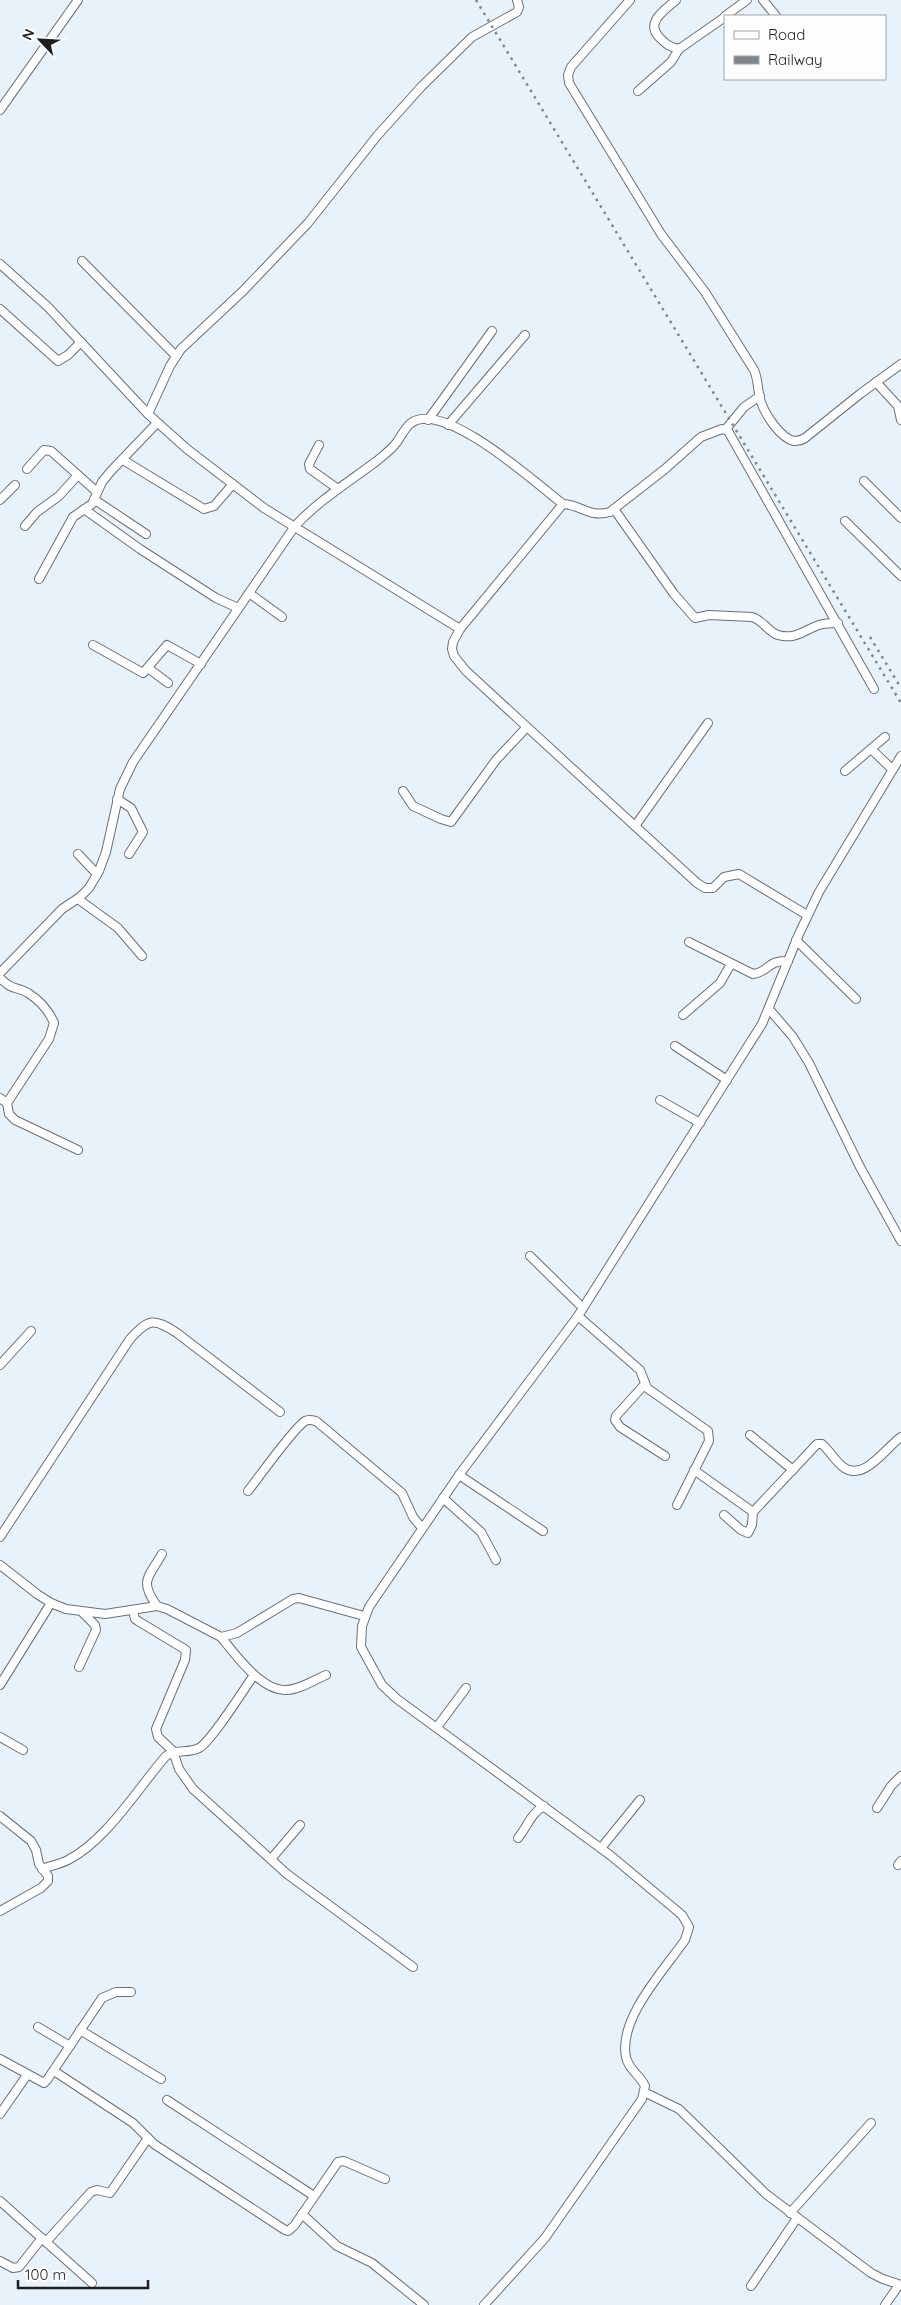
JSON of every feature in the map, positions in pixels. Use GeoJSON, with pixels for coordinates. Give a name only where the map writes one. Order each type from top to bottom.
{"type":"FeatureCollection","features":[{"type":"Feature","properties":{"kind":"street"},"geometry":{"type":"LineString","coordinates":[[0,110],[78,0]]}},
{"type":"Feature","properties":{"kind":"street"},"geometry":{"type":"LineString","coordinates":[[148,414],[176,356],[188,341],[243,290],[308,223],[377,136],[428,80],[472,37],[517,12],[519,7],[517,0]]}},
{"type":"Feature","properties":{"kind":"street"},"geometry":{"type":"LineString","coordinates":[[630,0],[571,67],[568,75],[569,83],[646,211],[705,292],[754,370],[759,383],[763,406],[781,433],[788,439],[796,442],[806,438],[901,364]]}},
{"type":"Feature","properties":{"kind":"street"},"geometry":{"type":"LineString","coordinates":[[676,0],[657,16],[654,24],[655,33],[669,47],[679,49]]}},
{"type":"Feature","properties":{"kind":"street"},"geometry":{"type":"LineString","coordinates":[[726,15],[747,0]]}},
{"type":"Feature","properties":{"kind":"street"},"geometry":{"type":"LineString","coordinates":[[763,0],[775,15]]}},
{"type":"Feature","properties":{"kind":"street"},"geometry":{"type":"LineString","coordinates":[[638,91],[671,62],[679,49],[724,17]]}},
{"type":"Feature","properties":{"kind":"street"},"geometry":{"type":"LineString","coordinates":[[82,261],[176,356]]}},
{"type":"Feature","properties":{"kind":"street"},"geometry":{"type":"LineString","coordinates":[[0,264],[48,307],[157,423],[233,484],[264,508],[460,629]]}},
{"type":"Feature","properties":{"kind":"street"},"geometry":{"type":"LineString","coordinates":[[0,309],[58,362],[82,342]]}},
{"type":"Feature","properties":{"kind":"street"},"geometry":{"type":"LineString","coordinates":[[428,420],[492,331]]}},
{"type":"Feature","properties":{"kind":"street"},"geometry":{"type":"LineString","coordinates":[[448,426],[525,335]]}},
{"type":"Feature","properties":{"kind":"street"},"geometry":{"type":"LineString","coordinates":[[876,382],[898,406],[901,420]]}},
{"type":"Feature","properties":{"kind":"street"},"geometry":{"type":"LineString","coordinates":[[0,973],[62,909],[78,899],[89,888],[106,852],[120,789],[133,762],[295,526],[318,503],[389,451],[411,423],[428,420],[479,439],[563,504],[591,514],[602,514],[614,510],[700,438],[715,430],[726,429],[744,407],[760,396]]}},
{"type":"Feature","properties":{"kind":"street"},"geometry":{"type":"LineString","coordinates":[[39,579],[73,516],[92,504],[111,471],[157,423]]}},
{"type":"Feature","properties":{"kind":"street"},"geometry":{"type":"LineString","coordinates":[[726,429],[874,689]]}},
{"type":"Feature","properties":{"kind":"street"},"geometry":{"type":"LineString","coordinates":[[319,445],[309,464],[310,469],[338,489]]}},
{"type":"Feature","properties":{"kind":"street"},"geometry":{"type":"LineString","coordinates":[[27,469],[48,449],[78,475],[96,496],[146,534]]}},
{"type":"Feature","properties":{"kind":"street"},"geometry":{"type":"LineString","coordinates":[[123,460],[204,509],[214,506],[233,484]]}},
{"type":"Feature","properties":{"kind":"street"},"geometry":{"type":"LineString","coordinates":[[25,526],[37,512],[59,496],[78,475]]}},
{"type":"Feature","properties":{"kind":"street"},"geometry":{"type":"LineString","coordinates":[[864,481],[901,518]]}},
{"type":"Feature","properties":{"kind":"street"},"geometry":{"type":"LineString","coordinates":[[0,500],[15,484]]}},
{"type":"Feature","properties":{"kind":"street"},"geometry":{"type":"LineString","coordinates":[[563,504],[460,629],[453,642],[454,656],[466,671],[526,728],[668,858],[706,888],[713,888],[724,877],[739,874],[807,915]]}},
{"type":"Feature","properties":{"kind":"street"},"geometry":{"type":"LineString","coordinates":[[84,509],[140,549],[216,598],[238,608]]}},
{"type":"Feature","properties":{"kind":"street"},"geometry":{"type":"LineString","coordinates":[[614,510],[674,594],[695,618],[709,615],[752,617],[757,618],[774,633],[785,635],[802,634],[821,624],[838,623]]}},
{"type":"Feature","properties":{"kind":"street"},"geometry":{"type":"LineString","coordinates":[[845,521],[901,576]]}},
{"type":"Feature","properties":{"kind":"street"},"geometry":{"type":"LineString","coordinates":[[249,593],[282,618]]}},
{"type":"Feature","properties":{"kind":"street"},"geometry":{"type":"LineString","coordinates":[[93,645],[143,673],[167,645],[201,664]]}},
{"type":"Feature","properties":{"kind":"street"},"geometry":{"type":"LineString","coordinates":[[148,668],[168,683]]}},
{"type":"Feature","properties":{"kind":"street"},"geometry":{"type":"LineString","coordinates":[[635,826],[708,723]]}},
{"type":"Feature","properties":{"kind":"street"},"geometry":{"type":"LineString","coordinates":[[403,791],[413,806],[451,822],[496,760],[526,728]]}},
{"type":"Feature","properties":{"kind":"street"},"geometry":{"type":"LineString","coordinates":[[845,771],[885,737]]}},
{"type":"Feature","properties":{"kind":"street"},"geometry":{"type":"LineString","coordinates":[[871,749],[892,769]]}},
{"type":"Feature","properties":{"kind":"street"},"geometry":{"type":"LineString","coordinates":[[484,2305],[545,2238],[642,2099],[644,2092],[642,2080],[630,2067],[626,2059],[628,2030],[638,2007],[685,1940],[689,1927],[682,1915],[601,1848],[398,1699],[382,1685],[361,1647],[364,1616],[459,1475],[578,1316],[762,1024],[807,915],[901,756]]}},
{"type":"Feature","properties":{"kind":"street"},"geometry":{"type":"LineString","coordinates":[[117,800],[131,808],[143,832],[129,854]]}},
{"type":"Feature","properties":{"kind":"street"},"geometry":{"type":"LineString","coordinates":[[78,854],[97,874]]}},
{"type":"Feature","properties":{"kind":"street"},"geometry":{"type":"LineString","coordinates":[[78,899],[118,928],[142,956]]}},
{"type":"Feature","properties":{"kind":"street"},"geometry":{"type":"LineString","coordinates":[[796,940],[856,999]]}},
{"type":"Feature","properties":{"kind":"street"},"geometry":{"type":"LineString","coordinates":[[688,942],[753,974],[760,973],[776,960],[788,961]]}},
{"type":"Feature","properties":{"kind":"street"},"geometry":{"type":"LineString","coordinates":[[683,1015],[720,983],[732,964]]}},
{"type":"Feature","properties":{"kind":"street"},"geometry":{"type":"LineString","coordinates":[[0,978],[10,988],[29,994],[46,1008],[54,1023],[49,1039],[7,1103],[9,1114],[15,1120],[78,1150]]}},
{"type":"Feature","properties":{"kind":"street"},"geometry":{"type":"LineString","coordinates":[[769,1009],[793,1038],[809,1064],[860,1167],[901,1241]]}},
{"type":"Feature","properties":{"kind":"street"},"geometry":{"type":"LineString","coordinates":[[675,1046],[727,1080]]}},
{"type":"Feature","properties":{"kind":"street"},"geometry":{"type":"LineString","coordinates":[[0,1098],[7,1103]]}},
{"type":"Feature","properties":{"kind":"street"},"geometry":{"type":"LineString","coordinates":[[660,1100],[700,1123]]}},
{"type":"Feature","properties":{"kind":"street"},"geometry":{"type":"LineString","coordinates":[[530,1256],[583,1308]]}},
{"type":"Feature","properties":{"kind":"street"},"geometry":{"type":"LineString","coordinates":[[578,1316],[640,1370],[645,1384],[650,1391],[708,1431],[709,1441],[677,1504]]}},
{"type":"Feature","properties":{"kind":"street"},"geometry":{"type":"LineString","coordinates":[[0,1537],[130,1339],[142,1326],[151,1321],[162,1323],[177,1332],[280,1412]]}},
{"type":"Feature","properties":{"kind":"street"},"geometry":{"type":"LineString","coordinates":[[0,1365],[31,1332]]}},
{"type":"Feature","properties":{"kind":"street"},"geometry":{"type":"LineString","coordinates":[[645,1384],[616,1416],[615,1420],[620,1427],[664,1456]]}},
{"type":"Feature","properties":{"kind":"street"},"geometry":{"type":"LineString","coordinates":[[248,1492],[304,1422],[316,1421],[402,1492],[413,1517],[422,1528]]}},
{"type":"Feature","properties":{"kind":"street"},"geometry":{"type":"LineString","coordinates":[[750,1435],[794,1470]]}},
{"type":"Feature","properties":{"kind":"street"},"geometry":{"type":"LineString","coordinates":[[724,1515],[741,1530],[748,1533],[752,1525],[753,1512],[818,1444],[822,1444],[827,1448],[844,1468],[851,1470],[864,1468],[881,1458],[888,1447],[901,1438]]}},
{"type":"Feature","properties":{"kind":"street"},"geometry":{"type":"LineString","coordinates":[[694,1470],[753,1512]]}},
{"type":"Feature","properties":{"kind":"street"},"geometry":{"type":"LineString","coordinates":[[459,1475],[543,1530]]}},
{"type":"Feature","properties":{"kind":"street"},"geometry":{"type":"LineString","coordinates":[[443,1498],[481,1532],[496,1560]]}},
{"type":"Feature","properties":{"kind":"street"},"geometry":{"type":"LineString","coordinates":[[157,1606],[146,1587],[146,1581],[162,1554]]}},
{"type":"Feature","properties":{"kind":"street"},"geometry":{"type":"LineString","coordinates":[[0,1564],[51,1603],[84,1613],[104,1614],[157,1606],[221,1636],[254,1675],[279,1689],[286,1690],[326,1675]]}},
{"type":"Feature","properties":{"kind":"street"},"geometry":{"type":"LineString","coordinates":[[221,1636],[237,1633],[299,1598],[364,1616]]}},
{"type":"Feature","properties":{"kind":"street"},"geometry":{"type":"LineString","coordinates":[[0,1685],[51,1603]]}},
{"type":"Feature","properties":{"kind":"street"},"geometry":{"type":"LineString","coordinates":[[133,1610],[138,1621],[186,1650],[185,1660],[156,1729],[158,1737],[173,1751],[179,1769],[193,1789],[271,1859],[413,1967]]}},
{"type":"Feature","properties":{"kind":"street"},"geometry":{"type":"LineString","coordinates":[[79,1667],[96,1630],[84,1613]]}},
{"type":"Feature","properties":{"kind":"street"},"geometry":{"type":"LineString","coordinates":[[42,1869],[66,1861],[87,1846],[121,1812],[150,1774],[173,1751],[194,1750],[206,1742],[254,1675]]}},
{"type":"Feature","properties":{"kind":"street"},"geometry":{"type":"LineString","coordinates":[[437,1727],[466,1688]]}},
{"type":"Feature","properties":{"kind":"street"},"geometry":{"type":"LineString","coordinates":[[0,1737],[22,1750]]}},
{"type":"Feature","properties":{"kind":"street"},"geometry":{"type":"LineString","coordinates":[[877,1808],[890,1786],[901,1776]]}},
{"type":"Feature","properties":{"kind":"street"},"geometry":{"type":"LineString","coordinates":[[601,1848],[640,1800]]}},
{"type":"Feature","properties":{"kind":"street"},"geometry":{"type":"LineString","coordinates":[[518,1838],[527,1827],[533,1813],[544,1806]]}},
{"type":"Feature","properties":{"kind":"street"},"geometry":{"type":"LineString","coordinates":[[0,1816],[32,1841],[42,1869],[48,1876],[46,1884],[3,1908],[0,1900]]}},
{"type":"Feature","properties":{"kind":"street"},"geometry":{"type":"LineString","coordinates":[[271,1859],[300,1825]]}},
{"type":"Feature","properties":{"kind":"street"},"geometry":{"type":"LineString","coordinates":[[0,2059],[27,2075],[44,2082],[54,2071],[102,1998],[109,1994],[131,1992]]}},
{"type":"Feature","properties":{"kind":"street"},"geometry":{"type":"LineString","coordinates":[[38,2027],[70,2046]]}},
{"type":"Feature","properties":{"kind":"street"},"geometry":{"type":"LineString","coordinates":[[80,2030],[161,2079]]}},
{"type":"Feature","properties":{"kind":"street"},"geometry":{"type":"LineString","coordinates":[[54,2071],[133,2124],[148,2138],[280,2228],[288,2231],[302,2214],[335,2165],[340,2161],[385,2179]]}},
{"type":"Feature","properties":{"kind":"street"},"geometry":{"type":"LineString","coordinates":[[0,2114],[27,2075]]}},
{"type":"Feature","properties":{"kind":"street"},"geometry":{"type":"LineString","coordinates":[[644,2092],[679,2109],[766,2194],[793,2216],[871,2273],[900,2285],[885,2305]]}},
{"type":"Feature","properties":{"kind":"street"},"geometry":{"type":"LineString","coordinates":[[167,2100],[314,2196]]}},
{"type":"Feature","properties":{"kind":"street"},"geometry":{"type":"LineString","coordinates":[[751,2286],[793,2216],[871,2123]]}},
{"type":"Feature","properties":{"kind":"street"},"geometry":{"type":"LineString","coordinates":[[0,2261],[13,2268],[19,2267],[91,2192],[97,2190],[110,2193],[148,2138]]}},
{"type":"Feature","properties":{"kind":"street"},"geometry":{"type":"LineString","coordinates":[[0,2201],[92,2283]]}},
{"type":"Feature","properties":{"kind":"street"},"geometry":{"type":"LineString","coordinates":[[302,2214],[337,2246],[372,2263],[424,2305]]}},
{"type":"Feature","properties":{"kind":"railway"},"geometry":{"type":"LineString","coordinates":[[476,0],[901,703]]}},
{"type":"Feature","properties":{"kind":"railway"},"geometry":{"type":"LineString","coordinates":[[870,637],[901,688]]}}]}
